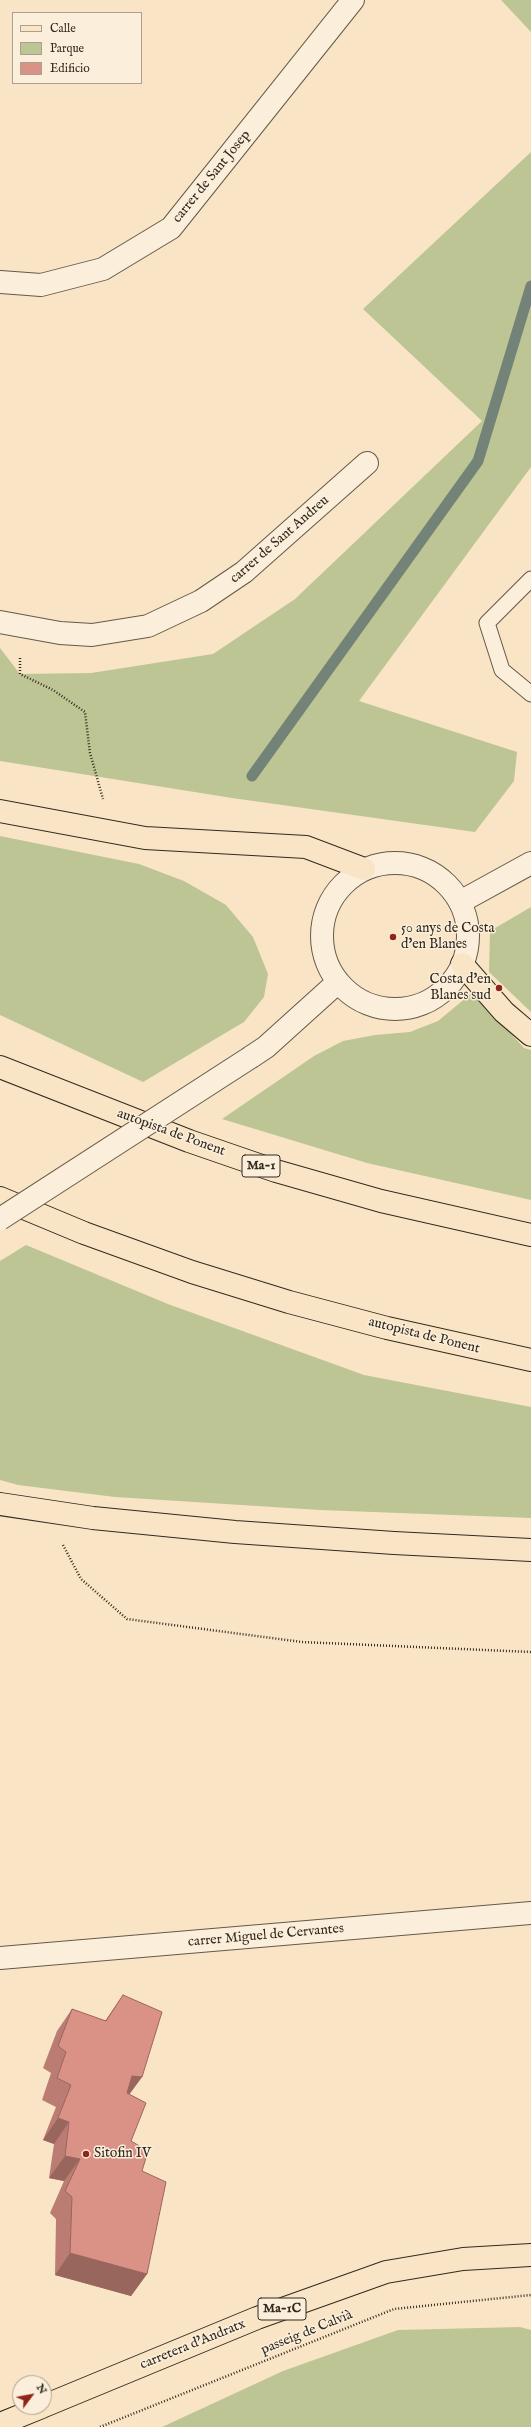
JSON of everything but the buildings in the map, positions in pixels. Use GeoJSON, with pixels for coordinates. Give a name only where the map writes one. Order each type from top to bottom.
{"type":"FeatureCollection","features":[{"type":"Feature","properties":{"kind":"main road"},"geometry":{"type":"LineString","coordinates":[[0,811],[145,838],[306,847],[364,869]]}},
{"type":"Feature","properties":{"kind":"main road"},"geometry":{"type":"LineString","coordinates":[[462,964],[504,1012],[531,1035]]}},
{"type":"Feature","properties":{"kind":"main road","name":"autopista de Ponent"},"geometry":{"type":"LineString","coordinates":[[0,1067],[189,1141],[276,1171],[381,1201],[531,1235]]}},
{"type":"Feature","properties":{"kind":"main road","name":"autopista de Ponent"},"geometry":{"type":"LineString","coordinates":[[0,1198],[84,1233],[192,1272],[289,1302],[387,1328],[531,1360]]}},
{"type":"Feature","properties":{"kind":"main road"},"geometry":{"type":"LineString","coordinates":[[0,1504],[93,1518],[235,1532],[394,1543],[531,1550]]}},
{"type":"Feature","properties":{"kind":"main road","name":"carretera d'Andratx"},"geometry":{"type":"LineString","coordinates":[[52,2403],[257,2318],[386,2272],[463,2259],[531,2255]]}},
{"type":"Feature","properties":{"kind":"main road","name":"carretera d'Andratx"},"geometry":{"type":"LineString","coordinates":[[0,2424],[23,2415]]}},
{"type":"Feature","properties":{"kind":"street","name":"carrer de Sant Josep"},"geometry":{"type":"LineString","coordinates":[[0,282],[41,285],[103,269],[170,228],[353,0]]}},
{"type":"Feature","properties":{"kind":"street","name":"carrer de Sant Andreu"},"geometry":{"type":"LineString","coordinates":[[0,622],[24,627],[92,634],[148,626],[176,614],[217,592],[244,572],[367,463]]}},
{"type":"Feature","properties":{"kind":"street"},"geometry":{"type":"LineString","coordinates":[[460,902],[531,863]]}},
{"type":"Feature","properties":{"kind":"street"},"geometry":{"type":"LineString","coordinates":[[385,864],[407,864],[428,870],[446,884],[460,902],[467,922],[468,944],[462,964],[449,986],[429,1001],[405,1008],[380,1008],[357,998],[338,982],[327,963],[322,941],[323,919],[332,899],[345,882],[364,869],[385,864]]}},
{"type":"Feature","properties":{"kind":"street"},"geometry":{"type":"LineString","coordinates":[[0,1219],[251,1058],[266,1047],[338,982]]}},
{"type":"Feature","properties":{"kind":"street","name":"carrer Miguel de Cervantes"},"geometry":{"type":"LineString","coordinates":[[0,1958],[531,1913]]}},
{"type":"Feature","properties":{"kind":"lane"},"geometry":{"type":"LineString","coordinates":[[531,579],[487,623],[502,670],[531,694]]}},
{"type":"Feature","properties":{"kind":"path"},"geometry":{"type":"LineString","coordinates":[[24,627],[20,674],[53,690],[85,712],[90,753],[106,810],[104,830]]}},
{"type":"Feature","properties":{"kind":"path"},"geometry":{"type":"LineString","coordinates":[[45,1511],[81,1579],[127,1619],[302,1642],[531,1652]]}},
{"type":"Feature","properties":{"kind":"path","name":"passeig de Calvià"},"geometry":{"type":"LineString","coordinates":[[100,2427],[394,2309],[531,2295]]}},
{"type":"Feature","properties":{"kind":"green space"},"geometry":{"type":"Polygon","coordinates":[[[501,0],[531,0],[531,32],[501,0]]]}},
{"type":"Feature","properties":{"kind":"green space"},"geometry":{"type":"Polygon","coordinates":[[[531,152],[531,467],[359,701],[517,752],[514,781],[475,832],[232,798],[0,761],[0,648],[20,674],[91,673],[213,654],[295,599],[482,421],[363,309],[531,152]]]}},
{"type":"Feature","properties":{"kind":"green space"},"geometry":{"type":"Polygon","coordinates":[[[0,836],[139,864],[184,881],[226,905],[253,937],[268,974],[264,997],[244,1022],[143,1082],[0,1015],[0,836]]]}},
{"type":"Feature","properties":{"kind":"green space"},"geometry":{"type":"Polygon","coordinates":[[[531,907],[531,1012],[489,972],[490,931],[531,907]]]}},
{"type":"Feature","properties":{"kind":"green space"},"geometry":{"type":"Polygon","coordinates":[[[473,992],[524,1048],[531,1050],[531,1200],[367,1163],[222,1119],[314,1056],[343,1041],[375,1035],[410,1032],[438,1021],[473,992]]]}},
{"type":"Feature","properties":{"kind":"green space"},"geometry":{"type":"Polygon","coordinates":[[[26,1245],[168,1304],[364,1375],[531,1407],[531,1518],[320,1510],[115,1497],[18,1485],[0,1480],[0,1261],[26,1245]]]}},
{"type":"Feature","properties":{"kind":"green space"},"geometry":{"type":"Polygon","coordinates":[[[520,2327],[531,2330],[531,2427],[162,2427],[283,2371],[398,2330],[520,2327]]]}},
{"type":"Feature","properties":{"kind":"waterway"},"geometry":{"type":"LineString","coordinates":[[252,776],[478,461],[531,286]]}},
{"type":"Feature","properties":{"kind":"place","name":"50 anys de Costa d'en Blanes"},"geometry":{"type":"Point","coordinates":[393,937]}},
{"type":"Feature","properties":{"kind":"place","name":"Costa d'en Blanes sud"},"geometry":{"type":"Point","coordinates":[499,988]}},
{"type":"Feature","properties":{"kind":"place","name":"Sitofin IV"},"geometry":{"type":"Point","coordinates":[86,2154]}}]}
